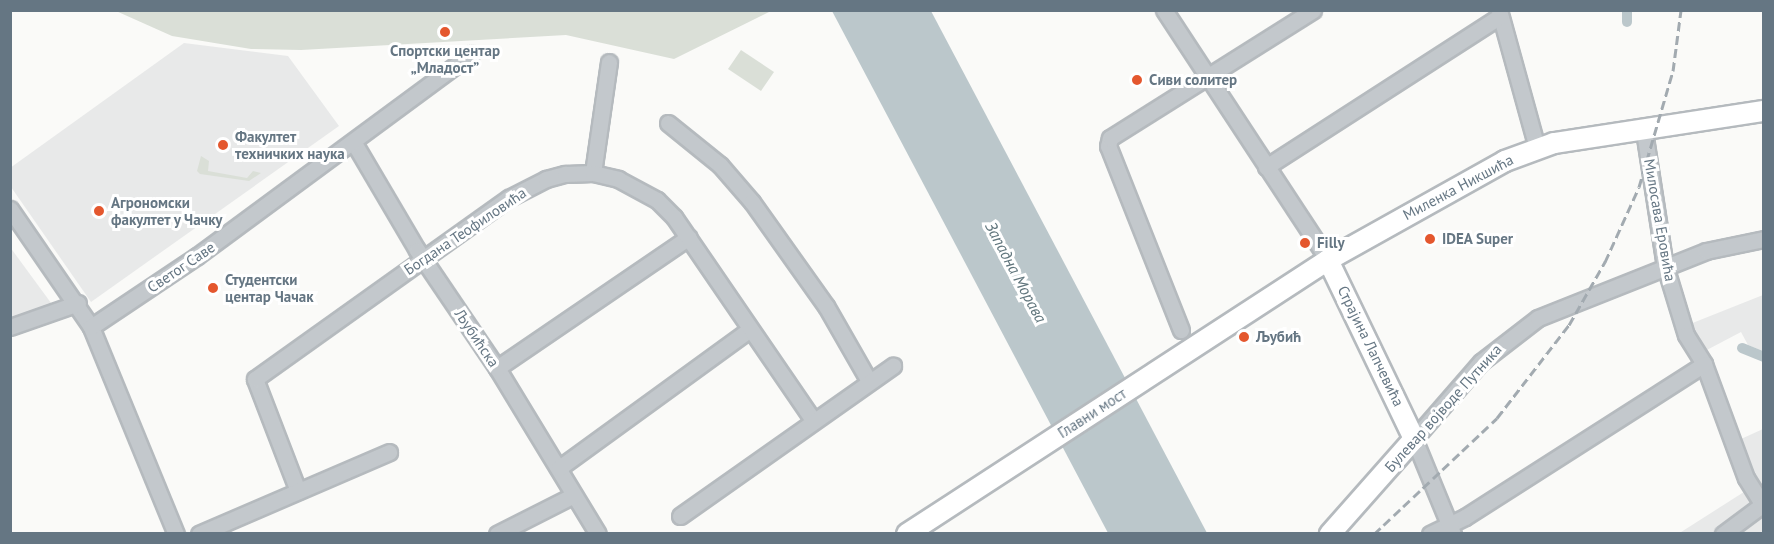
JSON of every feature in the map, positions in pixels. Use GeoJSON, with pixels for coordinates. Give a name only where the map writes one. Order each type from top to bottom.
{"type":"FeatureCollection","features":[{"type":"Feature","properties":{"kind":"main road","name":"Миленка Никшића"},"geometry":{"type":"LineString","coordinates":[[1187,352],[1328,260],[1450,190],[1537,148],[1764,111]]}},
{"type":"Feature","properties":{"kind":"main road","name":"Страјина Лапчевића"},"geometry":{"type":"LineString","coordinates":[[1328,260],[1414,439]]}},
{"type":"Feature","properties":{"kind":"main road","name":"Главни мост"},"geometry":{"type":"LineString","coordinates":[[907,534],[1187,352]]}},
{"type":"Feature","properties":{"kind":"main road","name":"Булевар војводе Путника"},"geometry":{"type":"LineString","coordinates":[[1329,531],[1414,439]]}},
{"type":"Feature","properties":{"kind":"street"},"geometry":{"type":"LineString","coordinates":[[1164,10],[1328,260]]}},
{"type":"Feature","properties":{"kind":"street"},"geometry":{"type":"LineString","coordinates":[[1181,330],[1108,146],[1115,133],[1207,78],[1313,10]]}},
{"type":"Feature","properties":{"kind":"street"},"geometry":{"type":"LineString","coordinates":[[1266,168],[1500,13],[1537,148]]}},
{"type":"Feature","properties":{"kind":"street","name":"Светог Саве"},"geometry":{"type":"LineString","coordinates":[[91,327],[197,256],[354,143],[471,54]]}},
{"type":"Feature","properties":{"kind":"street"},"geometry":{"type":"LineString","coordinates":[[593,173],[609,62]]}},
{"type":"Feature","properties":{"kind":"street"},"geometry":{"type":"LineString","coordinates":[[668,123],[720,165],[752,202],[825,306],[869,381]]}},
{"type":"Feature","properties":{"kind":"street","name":"Милосава Еровића"},"geometry":{"type":"LineString","coordinates":[[1644,130],[1665,266],[1686,335],[1704,364],[1746,478],[1763,506]]}},
{"type":"Feature","properties":{"kind":"street","name":"Љубићска"},"geometry":{"type":"LineString","coordinates":[[354,143],[422,258],[498,368],[598,534]]}},
{"type":"Feature","properties":{"kind":"street","name":"Богдана Теофиловића"},"geometry":{"type":"LineString","coordinates":[[298,491],[255,379],[422,258],[526,188],[565,174],[593,173],[637,187],[674,217],[813,420]]}},
{"type":"Feature","properties":{"kind":"street"},"geometry":{"type":"LineString","coordinates":[[10,209],[78,303],[91,327],[176,534]]}},
{"type":"Feature","properties":{"kind":"street"},"geometry":{"type":"LineString","coordinates":[[498,368],[689,237]]}},
{"type":"Feature","properties":{"kind":"street","name":"Булевар војводе Путника"},"geometry":{"type":"LineString","coordinates":[[1414,439],[1504,340],[1538,318],[1706,251],[1764,239]]}},
{"type":"Feature","properties":{"kind":"street"},"geometry":{"type":"LineString","coordinates":[[10,327],[78,303]]}},
{"type":"Feature","properties":{"kind":"street"},"geometry":{"type":"LineString","coordinates":[[559,468],[750,329]]}},
{"type":"Feature","properties":{"kind":"street"},"geometry":{"type":"LineString","coordinates":[[1430,534],[1451,529],[1704,364]]}},
{"type":"Feature","properties":{"kind":"street"},"geometry":{"type":"LineString","coordinates":[[680,516],[813,420],[893,366]]}},
{"type":"Feature","properties":{"kind":"street","name":"Страјина Лапчевића"},"geometry":{"type":"LineString","coordinates":[[1414,439],[1451,529]]}},
{"type":"Feature","properties":{"kind":"street"},"geometry":{"type":"LineString","coordinates":[[200,534],[389,452]]}},
{"type":"Feature","properties":{"kind":"street"},"geometry":{"type":"LineString","coordinates":[[497,534],[574,495]]}},
{"type":"Feature","properties":{"kind":"street"},"geometry":{"type":"LineString","coordinates":[[1723,534],[1763,506]]}},
{"type":"Feature","properties":{"kind":"shaded area","name":"Спортски центар „Младост”"},"geometry":{"type":"Polygon","coordinates":[[[116,11],[771,11],[674,59],[566,35],[301,50],[251,49],[172,36],[116,11]]]}},
{"type":"Feature","properties":{"kind":"shaded area"},"geometry":{"type":"Polygon","coordinates":[[[184,43],[288,56],[339,126],[91,302],[11,187],[10,168],[184,43]]]}},
{"type":"Feature","properties":{"kind":"shaded area"},"geometry":{"type":"Polygon","coordinates":[[[741,50],[774,72],[761,91],[728,69],[741,50]]]}},
{"type":"Feature","properties":{"kind":"shaded area"},"geometry":{"type":"Polygon","coordinates":[[[201,156],[209,161],[208,171],[247,178],[253,171],[261,173],[249,181],[200,174],[197,171],[201,156]]]}},
{"type":"Feature","properties":{"kind":"shaded area"},"geometry":{"type":"Polygon","coordinates":[[[10,247],[54,307],[10,323],[10,247]]]}},
{"type":"Feature","properties":{"kind":"shaded area"},"geometry":{"type":"Polygon","coordinates":[[[1763,295],[1763,351],[1748,345],[1741,332],[1703,352],[1690,324],[1763,295]]]}},
{"type":"Feature","properties":{"kind":"shaded area"},"geometry":{"type":"Polygon","coordinates":[[[1763,429],[1763,498],[1741,439],[1763,429]]]}},
{"type":"Feature","properties":{"kind":"shaded area"},"geometry":{"type":"Polygon","coordinates":[[[1747,490],[1763,518],[1763,533],[1678,534],[1747,490]]]}},
{"type":"Feature","properties":{"kind":"water","name":"Западна Морава"},"geometry":{"type":"Polygon","coordinates":[[[832,11],[931,11],[1207,533],[1108,533],[832,11]]]}},
{"type":"Feature","properties":{"kind":"waterway"},"geometry":{"type":"LineString","coordinates":[[1627,10],[1627,22]]}},
{"type":"Feature","properties":{"kind":"waterway"},"geometry":{"type":"LineString","coordinates":[[1742,348],[1764,357]]}},
{"type":"Feature","properties":{"kind":"railway"},"geometry":{"type":"LineString","coordinates":[[1374,534],[1497,418],[1569,325],[1605,262],[1639,187],[1673,71],[1681,10]]}},
{"type":"Feature","properties":{"kind":"place","name":"Спортски центар „Младост”"},"geometry":{"type":"Point","coordinates":[445,32]}},
{"type":"Feature","properties":{"kind":"place","name":"Сиви солитер"},"geometry":{"type":"Point","coordinates":[1137,80]}},
{"type":"Feature","properties":{"kind":"place","name":"Факултет техничких наука"},"geometry":{"type":"Point","coordinates":[223,145]}},
{"type":"Feature","properties":{"kind":"place","name":"Агрономски факултет у Чачку"},"geometry":{"type":"Point","coordinates":[99,211]}},
{"type":"Feature","properties":{"kind":"place","name":"IDEA Super"},"geometry":{"type":"Point","coordinates":[1430,239]}},
{"type":"Feature","properties":{"kind":"place","name":"Filly"},"geometry":{"type":"Point","coordinates":[1305,243]}},
{"type":"Feature","properties":{"kind":"place","name":"Студентски центар Чачак"},"geometry":{"type":"Point","coordinates":[213,288]}},
{"type":"Feature","properties":{"kind":"place","name":"Љубић"},"geometry":{"type":"Point","coordinates":[1244,337]}}]}
